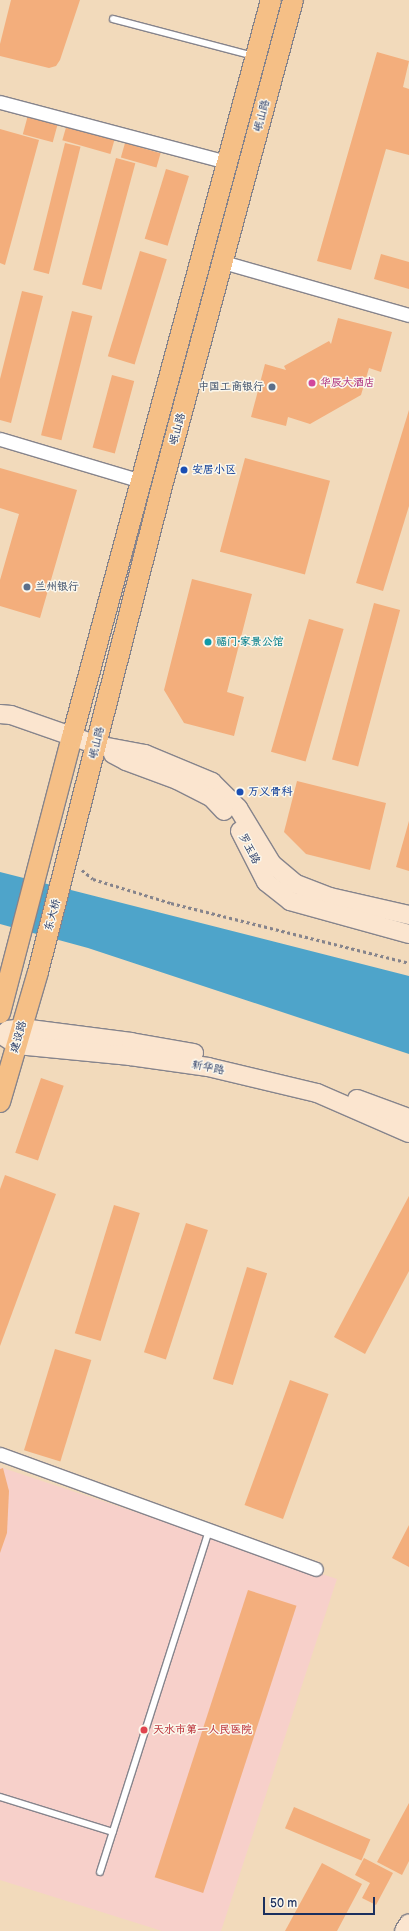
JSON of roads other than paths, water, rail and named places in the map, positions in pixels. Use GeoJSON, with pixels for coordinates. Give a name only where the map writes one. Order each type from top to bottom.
{"type":"FeatureCollection","features":[{"type":"Feature","properties":{"kind":"main road","name":"岷山路"},"geometry":{"type":"LineString","coordinates":[[0,1013],[72,737],[271,0]]}},
{"type":"Feature","properties":{"kind":"main road","name":"岷山路"},"geometry":{"type":"LineString","coordinates":[[68,859],[162,486],[293,0]]}},
{"type":"Feature","properties":{"kind":"main road","name":"罗玉路"},"geometry":{"type":"LineString","coordinates":[[0,714],[11,715],[97,745],[146,754],[212,782],[238,808],[272,864],[296,884],[330,897],[409,915]]}},
{"type":"Feature","properties":{"kind":"main road","name":"罗玉路"},"geometry":{"type":"LineString","coordinates":[[97,745],[126,761],[177,780],[211,797],[237,826],[266,882],[290,901],[409,934]]}},
{"type":"Feature","properties":{"kind":"main road","name":"东大桥"},"geometry":{"type":"LineString","coordinates":[[38,972],[68,859]]}},
{"type":"Feature","properties":{"kind":"main road","name":"建设路"},"geometry":{"type":"LineString","coordinates":[[0,1102],[38,972]]}},
{"type":"Feature","properties":{"kind":"main road","name":"新华路"},"geometry":{"type":"LineString","coordinates":[[0,1030],[19,1036],[130,1056],[208,1067],[317,1093],[409,1133]]}},
{"type":"Feature","properties":{"kind":"main road","name":"新华路"},"geometry":{"type":"LineString","coordinates":[[0,1034],[131,1042],[207,1055],[323,1086],[409,1118]]}},
{"type":"Feature","properties":{"kind":"main road"},"geometry":{"type":"LineString","coordinates":[[404,1931],[409,1923]]}},
{"type":"Feature","properties":{"kind":"street"},"geometry":{"type":"LineString","coordinates":[[0,102],[227,162]]}},
{"type":"Feature","properties":{"kind":"street"},"geometry":{"type":"LineString","coordinates":[[223,262],[409,315]]}},
{"type":"Feature","properties":{"kind":"street"},"geometry":{"type":"LineString","coordinates":[[0,439],[141,481]]}},
{"type":"Feature","properties":{"kind":"street"},"geometry":{"type":"LineString","coordinates":[[0,1454],[316,1569]]}},
{"type":"Feature","properties":{"kind":"lane"},"geometry":{"type":"LineString","coordinates":[[113,19],[255,57]]}},
{"type":"Feature","properties":{"kind":"lane"},"geometry":{"type":"LineString","coordinates":[[100,1872],[209,1530]]}},
{"type":"Feature","properties":{"kind":"lane"},"geometry":{"type":"LineString","coordinates":[[0,1797],[112,1832]]}},
{"type":"Feature","properties":{"kind":"water"},"geometry":{"type":"Polygon","coordinates":[[[0,872],[409,976],[409,1054],[88,948],[0,924],[0,872]]]}},
{"type":"Feature","properties":{"kind":"place","name":"华辰大酒店"},"geometry":{"type":"Point","coordinates":[312,383]}},
{"type":"Feature","properties":{"kind":"place","name":"中国工商银行"},"geometry":{"type":"Point","coordinates":[272,387]}},
{"type":"Feature","properties":{"kind":"place","name":"安居小区"},"geometry":{"type":"Point","coordinates":[184,470]}},
{"type":"Feature","properties":{"kind":"place","name":"兰州银行"},"geometry":{"type":"Point","coordinates":[27,587]}},
{"type":"Feature","properties":{"kind":"place","name":"福门·家景公馆"},"geometry":{"type":"Point","coordinates":[208,642]}},
{"type":"Feature","properties":{"kind":"place","name":"万义骨科"},"geometry":{"type":"Point","coordinates":[240,792]}},
{"type":"Feature","properties":{"kind":"place","name":"天水市第一人民医院"},"geometry":{"type":"Point","coordinates":[144,1730]}}]}
